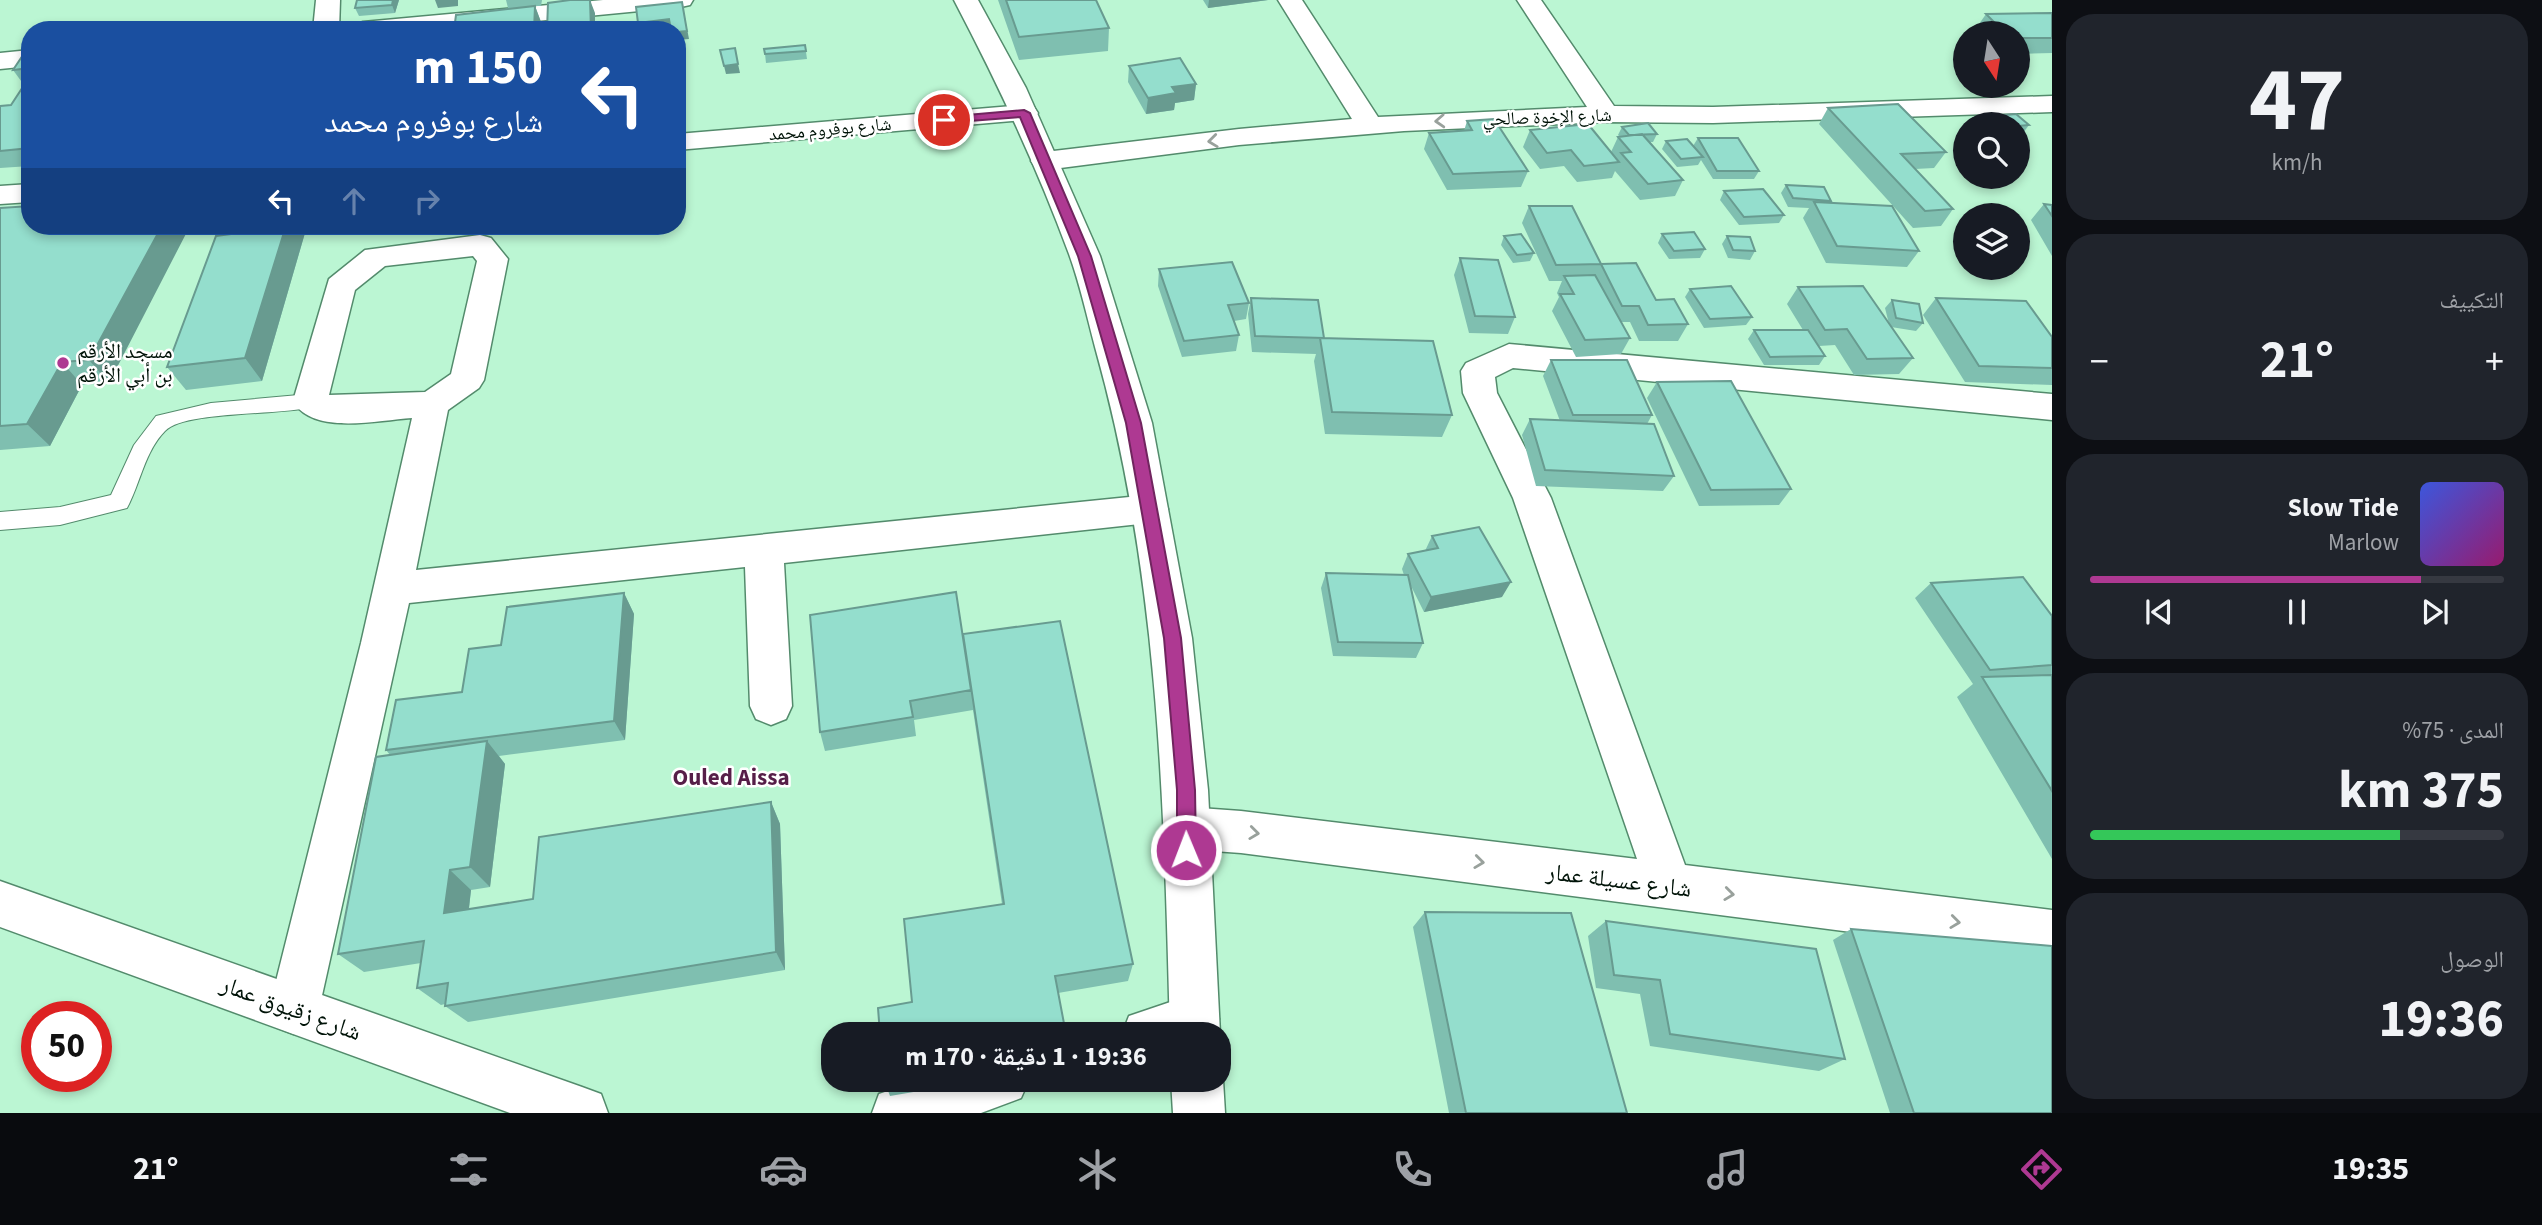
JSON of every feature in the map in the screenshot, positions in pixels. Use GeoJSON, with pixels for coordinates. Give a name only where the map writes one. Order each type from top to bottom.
{"type":"FeatureCollection","features":[{"type":"Feature","properties":{"kind":"street"},"geometry":{"type":"LineString","coordinates":[[327,21],[328,0]]}},
{"type":"Feature","properties":{"kind":"street"},"geometry":{"type":"LineString","coordinates":[[458,21],[681,0]]}},
{"type":"Feature","properties":{"kind":"street"},"geometry":{"type":"LineString","coordinates":[[966,0],[1024,113],[1089,268],[1133,423],[1172,638],[1186,790],[1185,828],[1194,1022]]}},
{"type":"Feature","properties":{"kind":"street"},"geometry":{"type":"LineString","coordinates":[[1290,0],[1370,126]]}},
{"type":"Feature","properties":{"kind":"street"},"geometry":{"type":"LineString","coordinates":[[1529,0],[1606,114]]}},
{"type":"Feature","properties":{"kind":"street"},"geometry":{"type":"LineString","coordinates":[[0,61],[21,59]]}},
{"type":"Feature","properties":{"kind":"street","name":"شارع الإخوة صالحي"},"geometry":{"type":"LineString","coordinates":[[1045,161],[1239,137],[1370,126],[1606,114],[1713,115],[2052,104]]}},
{"type":"Feature","properties":{"kind":"street","name":"شارع بوفروم محمد"},"geometry":{"type":"LineString","coordinates":[[686,141],[1024,113]]}},
{"type":"Feature","properties":{"kind":"street"},"geometry":{"type":"LineString","coordinates":[[0,195],[21,194]]}},
{"type":"Feature","properties":{"kind":"street"},"geometry":{"type":"LineString","coordinates":[[480,245],[493,258],[467,380],[432,404],[329,410],[310,401],[340,286],[376,257],[480,245]]}},
{"type":"Feature","properties":{"kind":"street"},"geometry":{"type":"LineString","coordinates":[[1670,887],[1532,498],[1480,393],[1478,370],[1509,356],[2052,407]]}},
{"type":"Feature","properties":{"kind":"street"},"geometry":{"type":"LineString","coordinates":[[294,1009],[381,643],[432,404]]}},
{"type":"Feature","properties":{"kind":"street"},"geometry":{"type":"LineString","coordinates":[[391,590],[1149,509]]}},
{"type":"Feature","properties":{"kind":"street"},"geometry":{"type":"LineString","coordinates":[[764,550],[771,706]]}},
{"type":"Feature","properties":{"kind":"street","name":"شارع عسيلة عمار"},"geometry":{"type":"LineString","coordinates":[[1185,828],[1241,832],[2052,934]]}},
{"type":"Feature","properties":{"kind":"street","name":"شارع زقيوق عمار"},"geometry":{"type":"LineString","coordinates":[[0,904],[582,1113]]}},
{"type":"Feature","properties":{"kind":"street"},"geometry":{"type":"LineString","coordinates":[[898,1113],[965,1092]]}},
{"type":"Feature","properties":{"kind":"street"},"geometry":{"type":"LineString","coordinates":[[1198,1092],[1199,1113]]}},
{"type":"Feature","properties":{"kind":"lane"},"geometry":{"type":"LineString","coordinates":[[0,521],[60,516],[119,502],[152,433],[162,421],[184,415],[310,401]]}},
{"type":"Feature","properties":{"kind":"building"},"geometry":{"type":"Polygon","coordinates":[[[357,0],[393,0],[392,5],[355,8],[357,0]]]}},
{"type":"Feature","properties":{"kind":"building"},"geometry":{"type":"Polygon","coordinates":[[[590,0],[591,21],[547,21],[548,3],[590,0]]]}},
{"type":"Feature","properties":{"kind":"building"},"geometry":{"type":"Polygon","coordinates":[[[1006,0],[1096,0],[1109,28],[1019,37],[1006,0]]]}},
{"type":"Feature","properties":{"kind":"building"},"geometry":{"type":"Polygon","coordinates":[[[682,2],[685,21],[638,21],[636,7],[682,2]]]}},
{"type":"Feature","properties":{"kind":"building"},"geometry":{"type":"Polygon","coordinates":[[[535,6],[534,21],[455,21],[456,15],[535,6]]]}},
{"type":"Feature","properties":{"kind":"building"},"geometry":{"type":"Polygon","coordinates":[[[2052,13],[2052,38],[2030,38],[2030,21],[1993,21],[1986,14],[2052,13]]]}},
{"type":"Feature","properties":{"kind":"building"},"geometry":{"type":"Polygon","coordinates":[[[805,45],[806,51],[765,54],[764,49],[805,45]]]}},
{"type":"Feature","properties":{"kind":"building"},"geometry":{"type":"Polygon","coordinates":[[[735,48],[738,64],[724,66],[720,50],[735,48]]]}},
{"type":"Feature","properties":{"kind":"building"},"geometry":{"type":"Polygon","coordinates":[[[21,58],[21,69],[13,70],[21,58]]]}},
{"type":"Feature","properties":{"kind":"building"},"geometry":{"type":"Polygon","coordinates":[[[1180,58],[1196,84],[1172,87],[1176,93],[1148,98],[1129,66],[1180,58]]]}},
{"type":"Feature","properties":{"kind":"building"},"geometry":{"type":"Polygon","coordinates":[[[21,90],[21,149],[0,151],[0,106],[11,105],[21,90]]]}},
{"type":"Feature","properties":{"kind":"building"},"geometry":{"type":"Polygon","coordinates":[[[1898,104],[1946,152],[1901,154],[1953,209],[1925,211],[1828,108],[1898,104]]]}},
{"type":"Feature","properties":{"kind":"building"},"geometry":{"type":"Polygon","coordinates":[[[1494,119],[1528,171],[1453,174],[1429,133],[1472,130],[1467,121],[1494,119]]]}},
{"type":"Feature","properties":{"kind":"building"},"geometry":{"type":"Polygon","coordinates":[[[1648,123],[1657,134],[1629,135],[1622,127],[1648,123]]]}},
{"type":"Feature","properties":{"kind":"building"},"geometry":{"type":"Polygon","coordinates":[[[1588,124],[1619,162],[1584,166],[1571,150],[1547,153],[1530,130],[1588,124]]]}},
{"type":"Feature","properties":{"kind":"building"},"geometry":{"type":"Polygon","coordinates":[[[1642,134],[1683,180],[1648,184],[1621,153],[1631,152],[1618,137],[1642,134]]]}},
{"type":"Feature","properties":{"kind":"building"},"geometry":{"type":"Polygon","coordinates":[[[1698,138],[1738,138],[1759,171],[1717,171],[1698,138]]]}},
{"type":"Feature","properties":{"kind":"building"},"geometry":{"type":"Polygon","coordinates":[[[1687,139],[1703,157],[1681,159],[1666,141],[1687,139]]]}},
{"type":"Feature","properties":{"kind":"building"},"geometry":{"type":"Polygon","coordinates":[[[1786,185],[1824,187],[1831,201],[1793,198],[1786,185]]]}},
{"type":"Feature","properties":{"kind":"building"},"geometry":{"type":"Polygon","coordinates":[[[1763,189],[1784,215],[1744,217],[1724,191],[1763,189]]]}},
{"type":"Feature","properties":{"kind":"building"},"geometry":{"type":"Polygon","coordinates":[[[1814,202],[1892,206],[1919,251],[1837,246],[1814,202]]]}},
{"type":"Feature","properties":{"kind":"building"},"geometry":{"type":"Polygon","coordinates":[[[2044,204],[2052,205],[2052,216],[2044,204]]]}},
{"type":"Feature","properties":{"kind":"building"},"geometry":{"type":"Polygon","coordinates":[[[1529,206],[1572,206],[1601,264],[1556,265],[1529,206]]]}},
{"type":"Feature","properties":{"kind":"building"},"geometry":{"type":"Polygon","coordinates":[[[21,207],[21,235],[157,235],[89,360],[62,362],[27,424],[0,426],[0,208],[21,207]]]}},
{"type":"Feature","properties":{"kind":"building"},"geometry":{"type":"Polygon","coordinates":[[[1694,232],[1705,249],[1674,251],[1662,234],[1694,232]]]}},
{"type":"Feature","properties":{"kind":"building"},"geometry":{"type":"Polygon","coordinates":[[[1521,234],[1534,253],[1517,255],[1504,236],[1521,234]]]}},
{"type":"Feature","properties":{"kind":"building"},"geometry":{"type":"Polygon","coordinates":[[[283,235],[245,358],[167,367],[216,236],[283,235]]]}},
{"type":"Feature","properties":{"kind":"building"},"geometry":{"type":"Polygon","coordinates":[[[1727,236],[1750,237],[1755,251],[1733,250],[1727,236]]]}},
{"type":"Feature","properties":{"kind":"building"},"geometry":{"type":"Polygon","coordinates":[[[1460,258],[1498,260],[1515,317],[1475,316],[1460,258]]]}},
{"type":"Feature","properties":{"kind":"building"},"geometry":{"type":"Polygon","coordinates":[[[1232,262],[1249,303],[1228,305],[1239,335],[1184,341],[1159,269],[1232,262]]]}},
{"type":"Feature","properties":{"kind":"building"},"geometry":{"type":"Polygon","coordinates":[[[1636,263],[1656,300],[1674,299],[1688,324],[1648,325],[1639,306],[1622,306],[1601,264],[1636,263]]]}},
{"type":"Feature","properties":{"kind":"building"},"geometry":{"type":"Polygon","coordinates":[[[1595,275],[1630,338],[1585,340],[1560,294],[1574,294],[1564,276],[1595,275]]]}},
{"type":"Feature","properties":{"kind":"building"},"geometry":{"type":"Polygon","coordinates":[[[1731,286],[1752,317],[1710,319],[1690,289],[1731,286]]]}},
{"type":"Feature","properties":{"kind":"building"},"geometry":{"type":"Polygon","coordinates":[[[1863,286],[1913,358],[1867,359],[1847,329],[1825,330],[1798,287],[1863,286]]]}},
{"type":"Feature","properties":{"kind":"building"},"geometry":{"type":"Polygon","coordinates":[[[1251,298],[1318,300],[1324,338],[1255,336],[1251,298]]]}},
{"type":"Feature","properties":{"kind":"building"},"geometry":{"type":"Polygon","coordinates":[[[1936,298],[2026,301],[2052,337],[2052,368],[1979,366],[1936,298]]]}},
{"type":"Feature","properties":{"kind":"building"},"geometry":{"type":"Polygon","coordinates":[[[1892,300],[1919,304],[1923,323],[1896,318],[1892,300]]]}},
{"type":"Feature","properties":{"kind":"building"},"geometry":{"type":"Polygon","coordinates":[[[1754,330],[1808,330],[1825,356],[1770,357],[1754,330]]]}},
{"type":"Feature","properties":{"kind":"building"},"geometry":{"type":"Polygon","coordinates":[[[1320,338],[1433,341],[1452,415],[1332,412],[1320,338]]]}},
{"type":"Feature","properties":{"kind":"building"},"geometry":{"type":"Polygon","coordinates":[[[1551,360],[1627,360],[1652,415],[1573,415],[1551,360]]]}},
{"type":"Feature","properties":{"kind":"building"},"geometry":{"type":"Polygon","coordinates":[[[1731,381],[1791,489],[1711,490],[1657,382],[1731,381]]]}},
{"type":"Feature","properties":{"kind":"building"},"geometry":{"type":"Polygon","coordinates":[[[1530,419],[1654,424],[1674,476],[1545,470],[1530,419]]]}},
{"type":"Feature","properties":{"kind":"building"},"geometry":{"type":"Polygon","coordinates":[[[1479,527],[1511,582],[1431,597],[1408,554],[1438,548],[1432,536],[1479,527]]]}},
{"type":"Feature","properties":{"kind":"building"},"geometry":{"type":"Polygon","coordinates":[[[1326,573],[1408,575],[1423,643],[1338,642],[1326,573]]]}},
{"type":"Feature","properties":{"kind":"building"},"geometry":{"type":"Polygon","coordinates":[[[2023,577],[2052,616],[2052,665],[1990,670],[1931,583],[2023,577]]]}},
{"type":"Feature","properties":{"kind":"building"},"geometry":{"type":"Polygon","coordinates":[[[956,592],[971,690],[910,701],[913,717],[820,732],[810,615],[956,592]]]}},
{"type":"Feature","properties":{"kind":"building"},"geometry":{"type":"Polygon","coordinates":[[[624,593],[614,721],[386,750],[396,700],[462,692],[469,649],[501,645],[507,607],[624,593]]]}},
{"type":"Feature","properties":{"kind":"building"},"geometry":{"type":"Polygon","coordinates":[[[1060,621],[1133,964],[1055,976],[1064,1022],[879,1022],[878,1008],[912,1002],[904,919],[1004,904],[963,634],[1060,621]]]}},
{"type":"Feature","properties":{"kind":"building"},"geometry":{"type":"Polygon","coordinates":[[[2052,675],[2052,791],[1982,677],[2052,675]]]}},
{"type":"Feature","properties":{"kind":"building"},"geometry":{"type":"Polygon","coordinates":[[[487,741],[470,867],[450,870],[444,913],[533,899],[539,837],[771,802],[776,952],[445,1006],[448,983],[417,988],[424,941],[338,954],[376,757],[487,741]]]}},
{"type":"Feature","properties":{"kind":"building"},"geometry":{"type":"Polygon","coordinates":[[[1425,912],[1571,913],[1627,1113],[1466,1113],[1425,912]]]}},
{"type":"Feature","properties":{"kind":"building"},"geometry":{"type":"Polygon","coordinates":[[[1606,921],[1816,949],[1845,1059],[1670,1034],[1660,980],[1614,975],[1606,921]]]}},
{"type":"Feature","properties":{"kind":"building"},"geometry":{"type":"Polygon","coordinates":[[[1851,929],[2052,946],[2052,1113],[1914,1113],[1851,929]]]}},
{"type":"Feature","properties":{"kind":"place","name":"مسجد الأرقم بن أبي الأرقم"},"geometry":{"type":"Point","coordinates":[63,363]}},
{"type":"Feature","properties":{"kind":"district","name":"Ouled Aissa"},"geometry":{"type":"Point","coordinates":[731,777]}},
{"type":"Feature","properties":{"kind":"route"},"geometry":{"type":"LineString","coordinates":[[944,120],[1024,113],[1085,256],[1133,423],[1172,638],[1186,790],[1186,850]]}}]}
